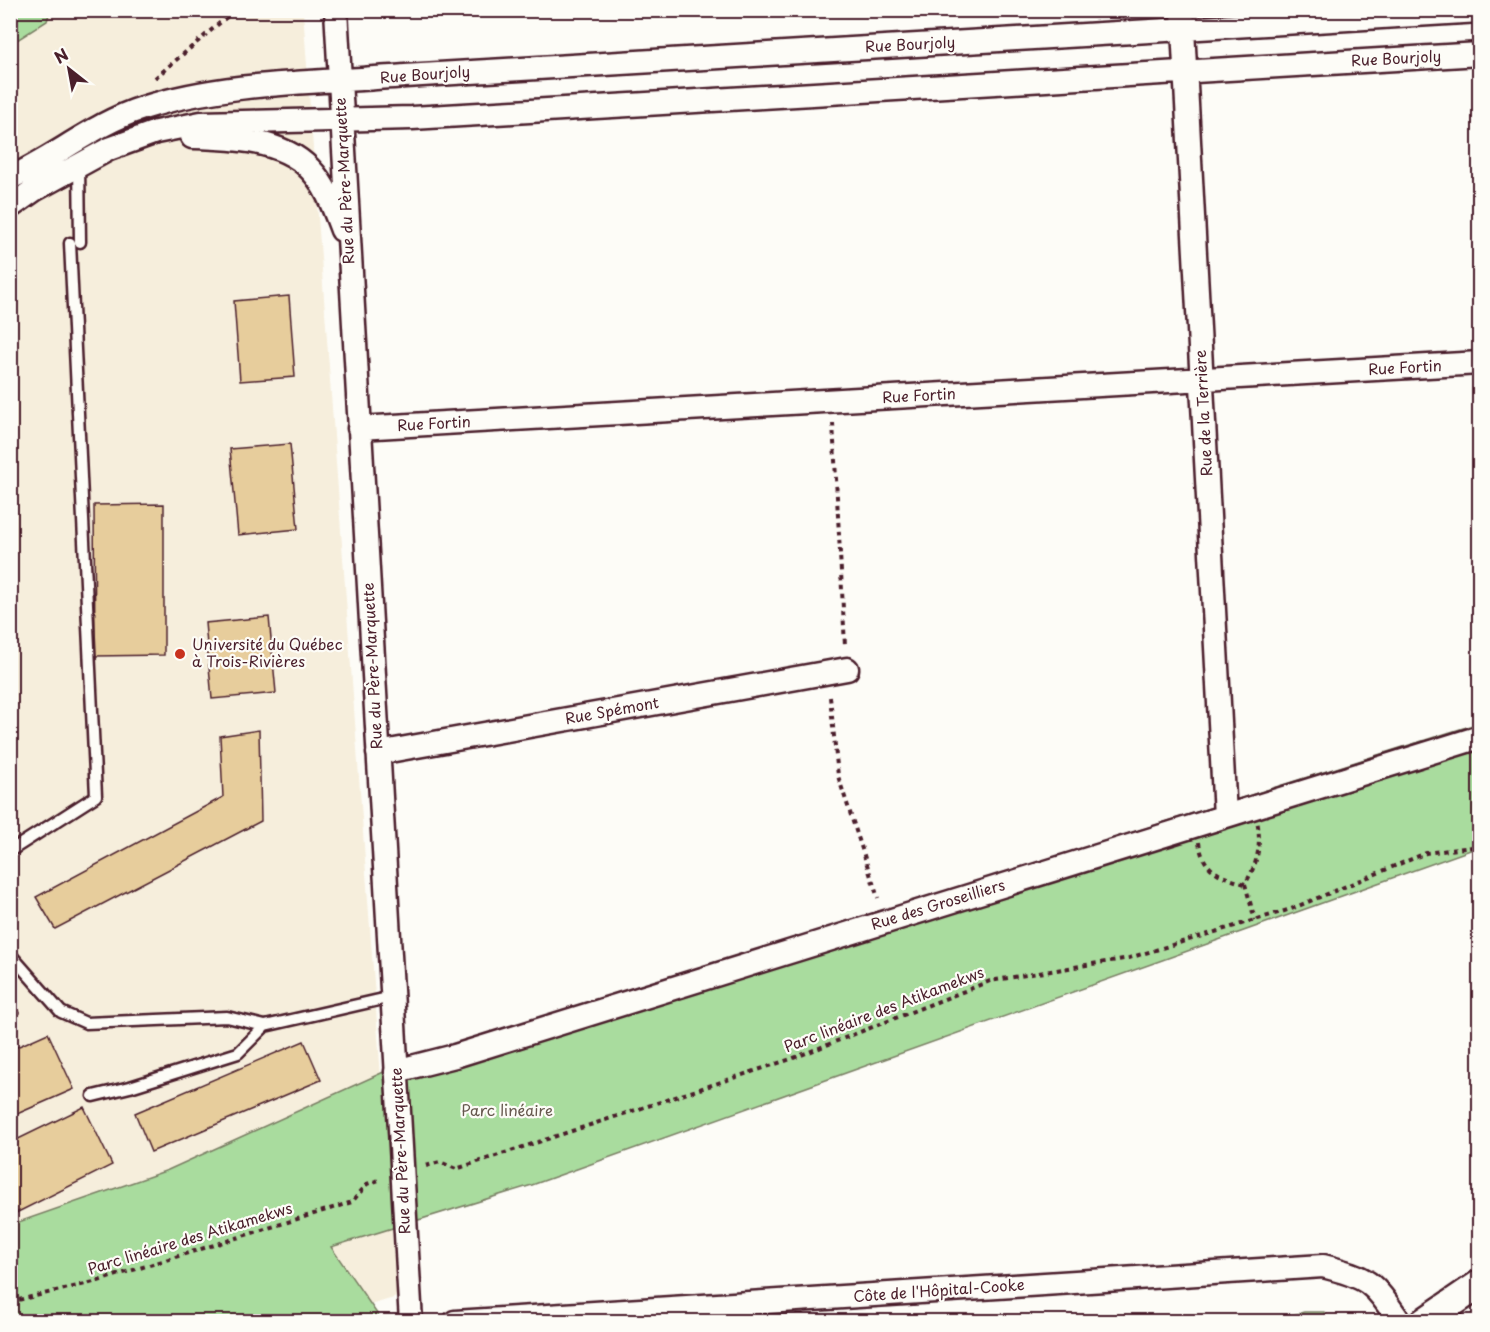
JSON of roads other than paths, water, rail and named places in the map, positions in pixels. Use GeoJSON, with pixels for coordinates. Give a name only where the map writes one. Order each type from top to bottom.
{"type":"FeatureCollection","features":[{"type":"Feature","properties":{"kind":"street","name":"Rue du Père-Marquette"},"geometry":{"type":"LineString","coordinates":[[336,10],[411,1322]]}},
{"type":"Feature","properties":{"kind":"street","name":"Rue Bourjoly"},"geometry":{"type":"LineString","coordinates":[[10,178],[100,127],[142,108],[228,91],[1183,20],[1479,11]]}},
{"type":"Feature","properties":{"kind":"street","name":"Rue de la Terrière"},"geometry":{"type":"LineString","coordinates":[[1183,20],[1225,816]]}},
{"type":"Feature","properties":{"kind":"street","name":"Rue Bourjoly"},"geometry":{"type":"LineString","coordinates":[[10,207],[79,164],[109,149],[156,132],[201,123],[412,118],[1479,54]]}},
{"type":"Feature","properties":{"kind":"street"},"geometry":{"type":"LineString","coordinates":[[156,132],[259,144],[282,151],[301,161],[323,186],[349,245]]}},
{"type":"Feature","properties":{"kind":"street","name":"Rue Fortin"},"geometry":{"type":"LineString","coordinates":[[359,428],[1479,363]]}},
{"type":"Feature","properties":{"kind":"street","name":"Rue Spémont"},"geometry":{"type":"LineString","coordinates":[[378,753],[847,669]]}},
{"type":"Feature","properties":{"kind":"street","name":"Rue des Groseilliers"},"geometry":{"type":"LineString","coordinates":[[396,1071],[455,1056],[1479,737]]}},
{"type":"Feature","properties":{"kind":"street","name":"Côte de l'Hôpital-Cooke"},"geometry":{"type":"LineString","coordinates":[[455,1322],[1323,1266],[1354,1274],[1375,1286],[1400,1322]]}},
{"type":"Feature","properties":{"kind":"street"},"geometry":{"type":"LineString","coordinates":[[1424,1322],[1479,1284]]}},
{"type":"Feature","properties":{"kind":"lane"},"geometry":{"type":"LineString","coordinates":[[10,851],[96,796],[75,242],[79,164]]}},
{"type":"Feature","properties":{"kind":"lane"},"geometry":{"type":"LineString","coordinates":[[10,954],[61,1012],[86,1023],[227,1017],[265,1026],[392,997]]}},
{"type":"Feature","properties":{"kind":"lane"},"geometry":{"type":"LineString","coordinates":[[93,1096],[130,1087],[238,1053],[265,1026]]}},
{"type":"Feature","properties":{"kind":"place","name":"Université du Québec à Trois-Rivières"},"geometry":{"type":"Point","coordinates":[180,654]}},
{"type":"Feature","properties":{"kind":"park label","name":"Parc linéaire"},"geometry":{"type":"Point","coordinates":[507,1111]}}]}
